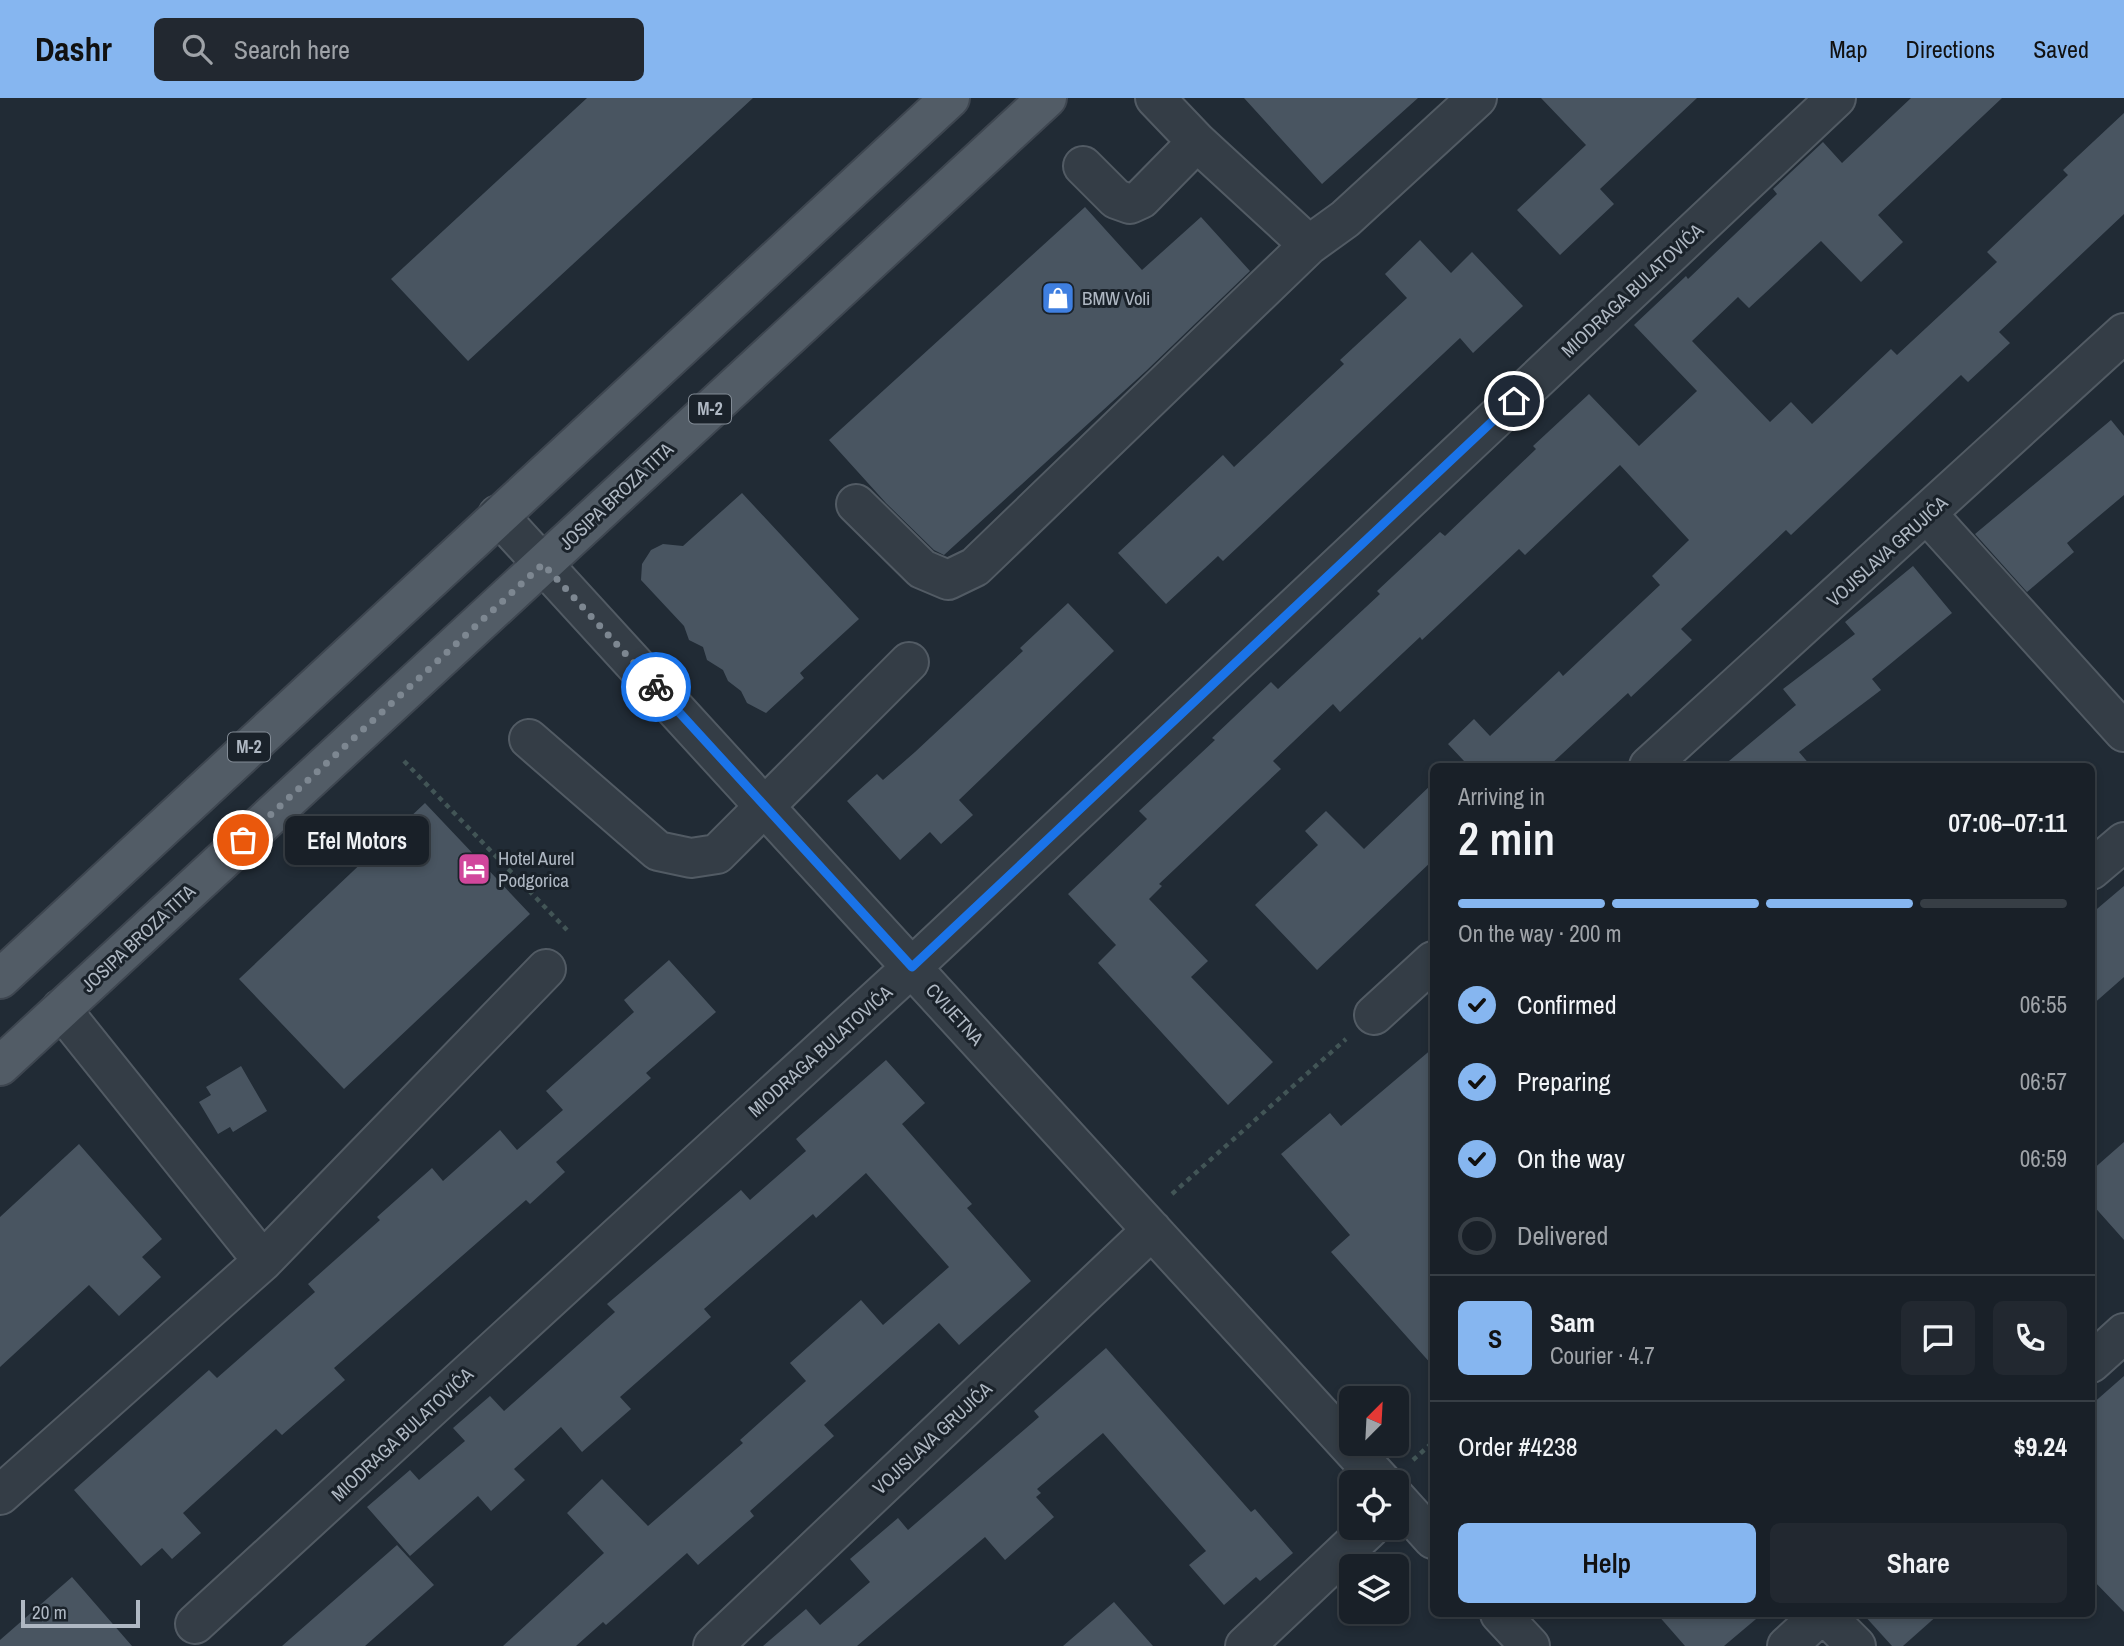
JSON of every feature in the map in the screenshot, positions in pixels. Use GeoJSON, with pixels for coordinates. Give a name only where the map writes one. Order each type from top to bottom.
{"type":"FeatureCollection","features":[{"type":"Feature","properties":{"kind":"main road","name":"M-2"},"geometry":{"type":"LineString","coordinates":[[0,979],[950,98]]}},
{"type":"Feature","properties":{"kind":"main road","name":"JOSIPA BROZA TITA"},"geometry":{"type":"LineString","coordinates":[[0,1066],[1047,98]]}},
{"type":"Feature","properties":{"kind":"street"},"geometry":{"type":"LineString","coordinates":[[1155,98],[1197,142],[1310,245]]}},
{"type":"Feature","properties":{"kind":"street"},"geometry":{"type":"LineString","coordinates":[[856,504],[922,569],[948,580],[975,567],[1310,245],[1345,219],[1478,98]]}},
{"type":"Feature","properties":{"kind":"street","name":"MIODRAGA BULATOVIĆA"},"geometry":{"type":"LineString","coordinates":[[195,1623],[912,967],[1836,98]]}},
{"type":"Feature","properties":{"kind":"street"},"geometry":{"type":"LineString","coordinates":[[1083,166],[1116,199],[1130,204],[1141,199],[1197,142]]}},
{"type":"Feature","properties":{"kind":"street","name":"VOJISLAVA GRUJIĆA"},"geometry":{"type":"LineString","coordinates":[[1652,763],[2124,333]]}},
{"type":"Feature","properties":{"kind":"street","name":"CVIJETNA"},"geometry":{"type":"LineString","coordinates":[[498,515],[765,804],[1370,1470]]}},
{"type":"Feature","properties":{"kind":"street"},"geometry":{"type":"LineString","coordinates":[[1927,515],[2124,732]]}},
{"type":"Feature","properties":{"kind":"street"},"geometry":{"type":"LineString","coordinates":[[529,739],[658,851],[691,858],[717,855],[909,662]]}},
{"type":"Feature","properties":{"kind":"street"},"geometry":{"type":"LineString","coordinates":[[2095,867],[2124,842]]}},
{"type":"Feature","properties":{"kind":"street"},"geometry":{"type":"LineString","coordinates":[[1374,1015],[1430,964]]}},
{"type":"Feature","properties":{"kind":"street"},"geometry":{"type":"LineString","coordinates":[[0,1495],[263,1261],[546,969]]}},
{"type":"Feature","properties":{"kind":"street"},"geometry":{"type":"LineString","coordinates":[[61,1009],[263,1261]]}},
{"type":"Feature","properties":{"kind":"street","name":"VOJISLAVA GRUJIĆA"},"geometry":{"type":"LineString","coordinates":[[713,1646],[1147,1225]]}},
{"type":"Feature","properties":{"kind":"street"},"geometry":{"type":"LineString","coordinates":[[2095,1359],[2124,1333]]}},
{"type":"Feature","properties":{"kind":"street","name":"CVIJETNA"},"geometry":{"type":"LineString","coordinates":[[1409,1513],[1430,1536]]}},
{"type":"Feature","properties":{"kind":"street"},"geometry":{"type":"LineString","coordinates":[[1245,1646],[1357,1540]]}},
{"type":"Feature","properties":{"kind":"street"},"geometry":{"type":"LineString","coordinates":[[1503,1617],[1530,1646]]}},
{"type":"Feature","properties":{"kind":"street"},"geometry":{"type":"LineString","coordinates":[[1787,1646],[1820,1617]]}},
{"type":"Feature","properties":{"kind":"street"},"geometry":{"type":"LineString","coordinates":[[1826,1617],[1856,1646]]}},
{"type":"Feature","properties":{"kind":"path"},"geometry":{"type":"LineString","coordinates":[[404,761],[568,930]]}},
{"type":"Feature","properties":{"kind":"path"},"geometry":{"type":"LineString","coordinates":[[1147,1225],[1374,1015]]}},
{"type":"Feature","properties":{"kind":"building"},"geometry":{"type":"Polygon","coordinates":[[[587,98],[753,98],[468,361],[391,279],[587,98]]]}},
{"type":"Feature","properties":{"kind":"building"},"geometry":{"type":"Polygon","coordinates":[[[1244,98],[1418,98],[1322,184],[1244,98]]]}},
{"type":"Feature","properties":{"kind":"building"},"geometry":{"type":"Polygon","coordinates":[[[1541,98],[1697,98],[1600,189],[1614,204],[1560,255],[1517,210],[1586,145],[1541,98]]]}},
{"type":"Feature","properties":{"kind":"building"},"geometry":{"type":"Polygon","coordinates":[[[1911,98],[2002,98],[1878,215],[1903,242],[1861,282],[1821,241],[1749,308],[1738,297],[1692,341],[1770,422],[1791,402],[1812,424],[1891,349],[1897,355],[1997,262],[1987,252],[2068,175],[2063,170],[2124,113],[2124,214],[1999,332],[2010,343],[1968,382],[1961,375],[1791,535],[1786,530],[1681,629],[1692,640],[1631,697],[1628,693],[1552,763],[1462,763],[1464,761],[1448,744],[1474,719],[1490,736],[1559,671],[1563,676],[1660,585],[1652,576],[1689,540],[1620,465],[1525,555],[1519,549],[1340,712],[1333,704],[1273,761],[1281,769],[1159,884],[1162,886],[1149,899],[1208,961],[1191,977],[1273,1062],[1228,1105],[1098,963],[1116,945],[1068,894],[1147,819],[1139,811],[1215,740],[1212,738],[1271,682],[1278,689],[1380,594],[1377,591],[1440,532],[1445,536],[1536,449],[1533,446],[1589,394],[1639,446],[1697,391],[1634,325],[1686,276],[1688,279],[1777,194],[1773,189],[1823,142],[1842,163],[1911,98]]]}},
{"type":"Feature","properties":{"kind":"building"},"geometry":{"type":"Polygon","coordinates":[[[1085,207],[1142,270],[1201,217],[1250,271],[1146,371],[944,555],[934,550],[886,503],[829,440],[1085,207]]]}},
{"type":"Feature","properties":{"kind":"building"},"geometry":{"type":"Polygon","coordinates":[[[1420,240],[1451,273],[1472,252],[1523,306],[1473,353],[1460,338],[1223,561],[1218,556],[1166,604],[1118,553],[1223,455],[1234,467],[1344,364],[1340,360],[1407,298],[1385,274],[1420,240]]]}},
{"type":"Feature","properties":{"kind":"building"},"geometry":{"type":"Polygon","coordinates":[[[2111,420],[2124,436],[2124,495],[2067,543],[2074,552],[2027,592],[1975,534],[2111,420]]]}},
{"type":"Feature","properties":{"kind":"building"},"geometry":{"type":"Polygon","coordinates":[[[742,493],[859,619],[800,673],[804,678],[766,713],[747,703],[741,691],[728,681],[723,670],[707,660],[703,647],[689,640],[684,626],[641,580],[642,564],[651,550],[663,544],[683,546],[742,493]]]}},
{"type":"Feature","properties":{"kind":"building"},"geometry":{"type":"Polygon","coordinates":[[[1913,566],[1952,613],[1872,679],[1881,690],[1799,752],[1808,763],[1727,763],[1796,705],[1783,689],[1855,634],[1845,622],[1913,566]]]}},
{"type":"Feature","properties":{"kind":"building"},"geometry":{"type":"Polygon","coordinates":[[[1068,603],[1114,651],[959,800],[973,815],[941,844],[930,832],[900,860],[847,801],[877,774],[883,780],[915,752],[1023,651],[1020,648],[1068,603]]]}},
{"type":"Feature","properties":{"kind":"building"},"geometry":{"type":"Polygon","coordinates":[[[1430,786],[1430,863],[1317,970],[1255,905],[1318,845],[1305,831],[1326,811],[1364,849],[1430,786]]]}},
{"type":"Feature","properties":{"kind":"building"},"geometry":{"type":"Polygon","coordinates":[[[425,803],[530,914],[344,1089],[239,979],[425,803]]]}},
{"type":"Feature","properties":{"kind":"building"},"geometry":{"type":"Polygon","coordinates":[[[2124,886],[2124,977],[2095,1002],[2095,911],[2124,886]]]}},
{"type":"Feature","properties":{"kind":"building"},"geometry":{"type":"Polygon","coordinates":[[[669,960],[716,1012],[646,1073],[651,1078],[556,1162],[565,1172],[530,1204],[526,1200],[334,1368],[345,1380],[282,1435],[276,1429],[183,1513],[201,1533],[172,1559],[162,1548],[141,1566],[74,1490],[209,1370],[217,1378],[315,1292],[308,1284],[380,1220],[377,1217],[432,1168],[443,1181],[500,1130],[517,1150],[563,1110],[546,1091],[634,1012],[624,1000],[669,960]]]}},
{"type":"Feature","properties":{"kind":"building"},"geometry":{"type":"Polygon","coordinates":[[[1430,1051],[1430,1363],[1331,1252],[1350,1235],[1281,1154],[1330,1113],[1341,1126],[1430,1051]]]}},
{"type":"Feature","properties":{"kind":"building"},"geometry":{"type":"Polygon","coordinates":[[[886,1060],[925,1103],[902,1124],[972,1204],[967,1208],[1031,1281],[959,1345],[939,1323],[824,1425],[834,1436],[750,1511],[754,1516],[698,1565],[687,1553],[606,1625],[603,1622],[576,1646],[503,1646],[604,1553],[567,1513],[602,1479],[648,1526],[743,1443],[740,1440],[806,1381],[790,1363],[861,1300],[883,1325],[949,1267],[866,1173],[816,1218],[813,1214],[704,1309],[711,1317],[620,1397],[631,1409],[582,1452],[561,1427],[514,1469],[525,1480],[491,1511],[478,1496],[410,1556],[367,1507],[410,1470],[419,1480],[465,1441],[453,1428],[490,1396],[504,1411],[615,1312],[607,1304],[741,1190],[750,1200],[806,1151],[796,1139],[886,1060]]]}},
{"type":"Feature","properties":{"kind":"building"},"geometry":{"type":"Polygon","coordinates":[[[241,1066],[267,1111],[233,1132],[230,1127],[218,1134],[199,1102],[211,1095],[206,1087],[241,1066]]]}},
{"type":"Feature","properties":{"kind":"building"},"geometry":{"type":"Polygon","coordinates":[[[2124,1142],[2124,1240],[2095,1207],[2095,1167],[2124,1142]]]}},
{"type":"Feature","properties":{"kind":"building"},"geometry":{"type":"Polygon","coordinates":[[[79,1144],[162,1239],[142,1257],[161,1277],[119,1316],[89,1285],[0,1367],[0,1217],[79,1144]]]}},
{"type":"Feature","properties":{"kind":"building"},"geometry":{"type":"Polygon","coordinates":[[[1106,1348],[1251,1512],[1255,1509],[1293,1553],[1260,1581],[1256,1577],[1224,1605],[1189,1565],[1206,1551],[1103,1433],[1037,1489],[1041,1493],[1036,1497],[1054,1517],[1005,1560],[985,1537],[857,1646],[763,1646],[806,1609],[820,1625],[870,1582],[850,1559],[898,1518],[908,1530],[1039,1417],[1034,1411],[1106,1348]]]}},
{"type":"Feature","properties":{"kind":"building"},"geometry":{"type":"Polygon","coordinates":[[[2124,1376],[2124,1612],[2095,1582],[2095,1401],[2124,1376]]]}},
{"type":"Feature","properties":{"kind":"building"},"geometry":{"type":"Polygon","coordinates":[[[397,1545],[434,1585],[365,1646],[282,1646],[397,1545]]]}},
{"type":"Feature","properties":{"kind":"building"},"geometry":{"type":"Polygon","coordinates":[[[72,1577],[132,1646],[0,1646],[0,1640],[72,1577]]]}},
{"type":"Feature","properties":{"kind":"building"},"geometry":{"type":"Polygon","coordinates":[[[1114,1602],[1153,1646],[1063,1646],[1114,1602]]]}},
{"type":"Feature","properties":{"kind":"building"},"geometry":{"type":"Polygon","coordinates":[[[1660,1617],[1758,1617],[1724,1646],[1685,1646],[1660,1617]]]}},
{"type":"Feature","properties":{"kind":"building"},"geometry":{"type":"Polygon","coordinates":[[[1866,1617],[1936,1617],[1903,1646],[1892,1646],[1866,1617]]]}},
{"type":"Feature","properties":{"kind":"way so far"},"geometry":{"type":"LineString","coordinates":[[243,840],[543,564],[656,687]]}},
{"type":"Feature","properties":{"kind":"place","name":"BMW Voli"},"geometry":{"type":"Point","coordinates":[1058,298]}},
{"type":"Feature","properties":{"kind":"place","name":"Efel Motors"},"geometry":{"type":"Point","coordinates":[243,840]}},
{"type":"Feature","properties":{"kind":"place","name":"Hotel Aurel Podgorica"},"geometry":{"type":"Point","coordinates":[474,869]}},
{"type":"Feature","properties":{"kind":"route"},"geometry":{"type":"LineString","coordinates":[[656,687],[912,967],[1514,401]]}}]}
